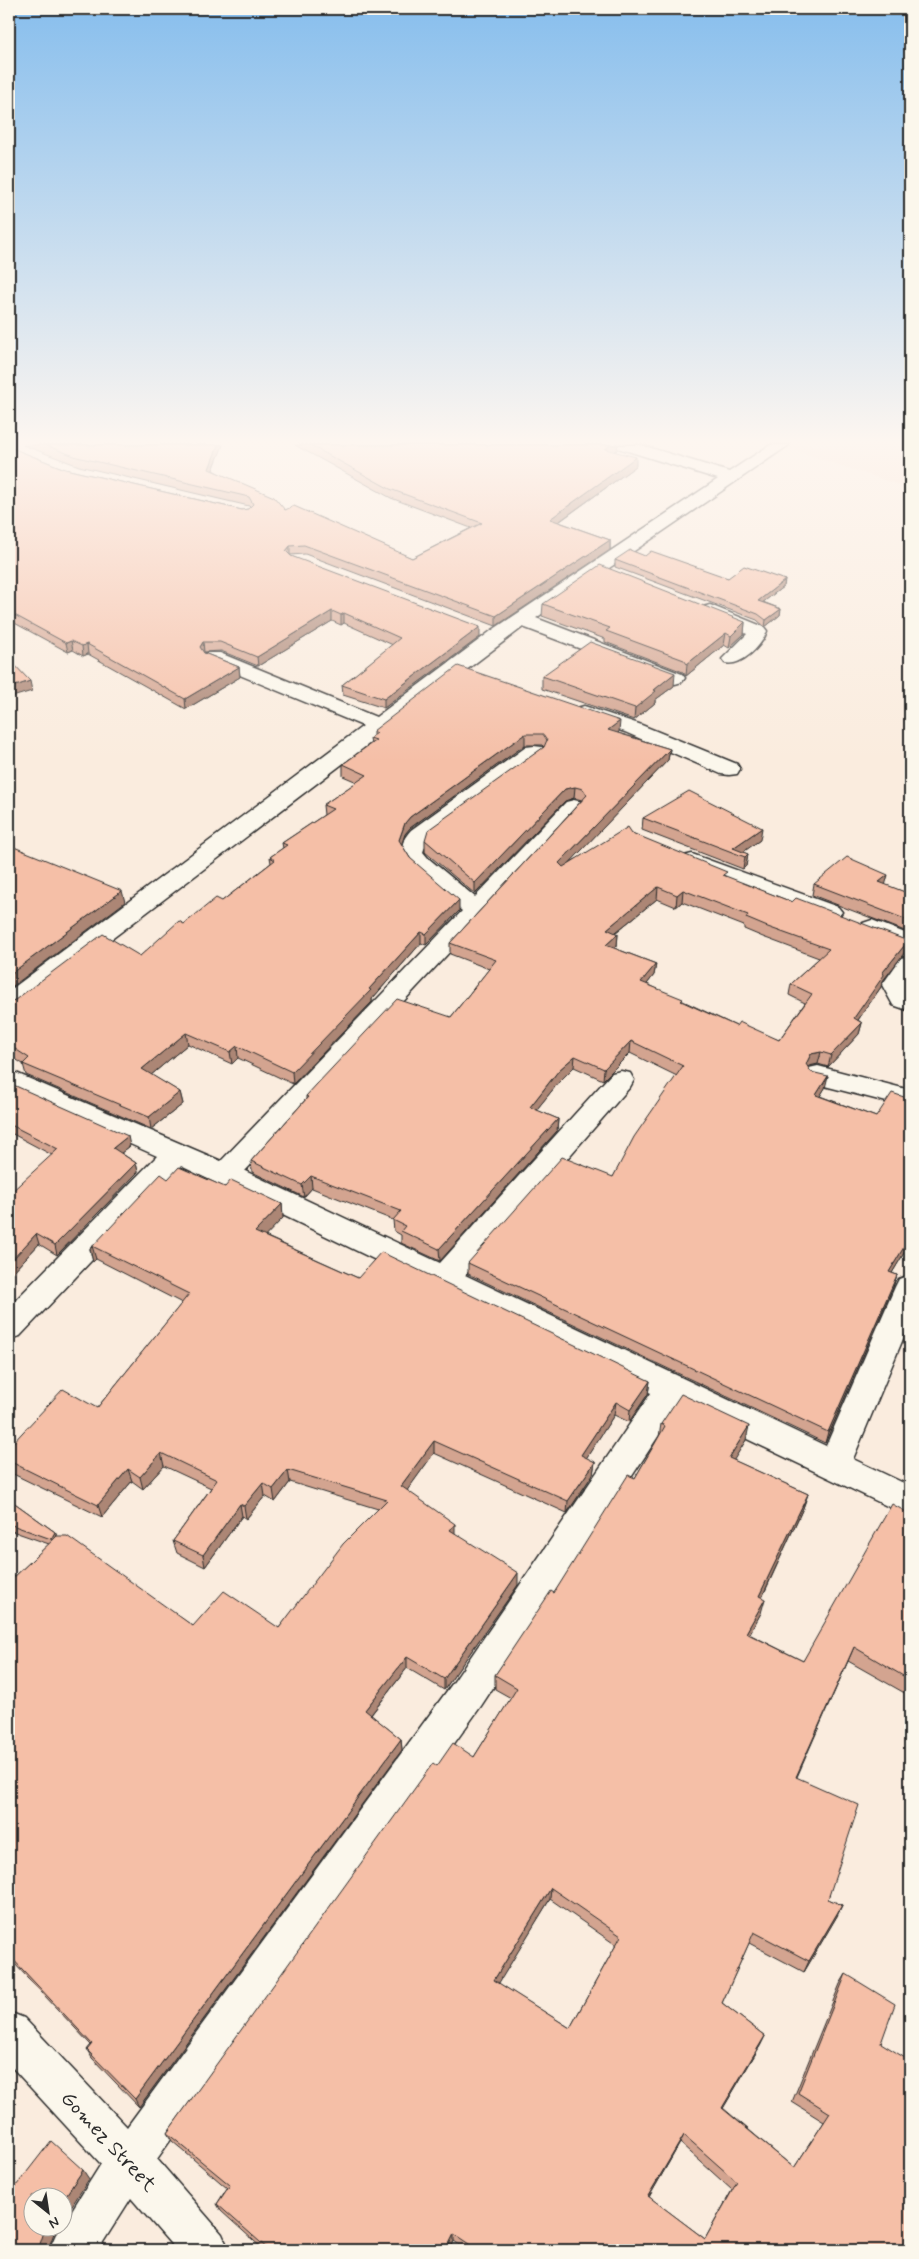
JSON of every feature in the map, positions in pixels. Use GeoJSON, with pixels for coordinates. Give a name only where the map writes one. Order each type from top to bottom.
{"type":"FeatureCollection","features":[{"type":"Feature","properties":{"kind":"street"},"geometry":{"type":"LineString","coordinates":[[9,1004],[378,725],[465,670],[488,631],[521,619],[605,572],[634,550]]}},
{"type":"Feature","properties":{"kind":"street"},"geometry":{"type":"LineString","coordinates":[[695,605],[757,631],[755,637],[732,659]]}},
{"type":"Feature","properties":{"kind":"street"},"geometry":{"type":"LineString","coordinates":[[521,619],[675,678]]}},
{"type":"Feature","properties":{"kind":"street"},"geometry":{"type":"LineString","coordinates":[[213,657],[378,725]]}},
{"type":"Feature","properties":{"kind":"street"},"geometry":{"type":"LineString","coordinates":[[567,707],[632,728],[729,769]]}},
{"type":"Feature","properties":{"kind":"street"},"geometry":{"type":"LineString","coordinates":[[475,910],[420,863],[412,852],[413,842],[419,835],[534,752]]}},
{"type":"Feature","properties":{"kind":"street"},"geometry":{"type":"LineString","coordinates":[[225,1174],[574,807]]}},
{"type":"Feature","properties":{"kind":"street"},"geometry":{"type":"LineString","coordinates":[[676,854],[910,944]]}},
{"type":"Feature","properties":{"kind":"street"},"geometry":{"type":"LineString","coordinates":[[910,964],[895,985],[902,999],[910,1002]]}},
{"type":"Feature","properties":{"kind":"street"},"geometry":{"type":"LineString","coordinates":[[818,1075],[910,1099]]}},
{"type":"Feature","properties":{"kind":"street"},"geometry":{"type":"LineString","coordinates":[[9,1079],[225,1174],[910,1502]]}},
{"type":"Feature","properties":{"kind":"street"},"geometry":{"type":"LineString","coordinates":[[444,1280],[621,1080]]}},
{"type":"Feature","properties":{"kind":"street"},"geometry":{"type":"LineString","coordinates":[[9,1327],[176,1153]]}},
{"type":"Feature","properties":{"kind":"street"},"geometry":{"type":"LineString","coordinates":[[834,1466],[910,1287]]}},
{"type":"Feature","properties":{"kind":"street"},"geometry":{"type":"LineString","coordinates":[[72,2250],[129,2161],[468,1693],[672,1388]]}},
{"type":"Feature","properties":{"kind":"street","name":"Gomez Street"},"geometry":{"type":"LineString","coordinates":[[9,2034],[129,2161],[206,2250]]}},
{"type":"Feature","properties":{"kind":"building"},"geometry":{"type":"Polygon","coordinates":[[[9,550],[286,550],[291,556],[480,627],[384,699],[342,685],[400,638],[344,613],[341,615],[332,611],[257,657],[220,642],[203,642],[200,647],[204,653],[239,667],[185,699],[87,644],[82,646],[71,641],[66,643],[9,612],[9,550]]]}},
{"type":"Feature","properties":{"kind":"building"},"geometry":{"type":"Polygon","coordinates":[[[319,550],[395,550],[412,558],[427,550],[594,550],[496,616],[319,550]]]}},
{"type":"Feature","properties":{"kind":"building"},"geometry":{"type":"Polygon","coordinates":[[[629,550],[645,556],[651,551],[728,578],[744,566],[785,580],[758,601],[781,609],[766,620],[758,614],[615,560],[629,550]]]}},
{"type":"Feature","properties":{"kind":"building"},"geometry":{"type":"Polygon","coordinates":[[[600,565],[745,622],[731,636],[726,633],[687,664],[684,660],[606,631],[610,628],[543,604],[600,565]]]}},
{"type":"Feature","properties":{"kind":"building"},"geometry":{"type":"Polygon","coordinates":[[[590,642],[675,673],[635,708],[542,676],[590,642]]]}},
{"type":"Feature","properties":{"kind":"building"},"geometry":{"type":"Polygon","coordinates":[[[9,659],[30,681],[9,688],[9,659]]]}},
{"type":"Feature","properties":{"kind":"building"},"geometry":{"type":"Polygon","coordinates":[[[458,666],[620,721],[608,730],[670,749],[559,863],[563,867],[628,827],[632,833],[727,872],[723,875],[792,902],[796,898],[908,941],[883,972],[884,975],[854,1018],[862,1023],[831,1055],[821,1052],[811,1054],[806,1064],[811,1072],[828,1076],[816,1095],[876,1117],[892,1093],[910,1099],[910,1237],[889,1272],[897,1275],[828,1432],[468,1263],[562,1157],[613,1177],[634,1137],[683,1066],[631,1041],[604,1069],[575,1056],[559,1070],[530,1107],[558,1119],[439,1249],[401,1231],[405,1226],[393,1220],[401,1211],[311,1176],[302,1185],[251,1161],[308,1097],[306,1096],[397,999],[451,1017],[496,960],[450,943],[587,795],[583,789],[575,787],[565,789],[475,883],[425,840],[428,830],[544,747],[547,740],[543,734],[525,734],[410,817],[405,823],[399,840],[410,858],[459,900],[426,934],[421,932],[369,989],[371,990],[292,1072],[237,1046],[230,1052],[186,1033],[142,1069],[180,1092],[149,1117],[23,1064],[29,1058],[9,1045],[9,1002],[15,1000],[103,934],[140,956],[179,921],[184,924],[216,898],[222,901],[275,860],[270,857],[287,845],[282,843],[333,809],[323,805],[367,775],[343,764],[376,740],[370,738],[377,733],[373,731],[458,666]],[[658,887],[607,929],[618,934],[606,945],[656,964],[641,982],[683,999],[681,1001],[736,1026],[739,1022],[779,1040],[812,994],[791,984],[829,949],[765,926],[746,918],[748,915],[683,890],[677,895],[658,887]]]}},
{"type":"Feature","properties":{"kind":"building"},"geometry":{"type":"Polygon","coordinates":[[[689,791],[762,828],[733,848],[748,854],[745,857],[643,818],[689,791]]]}},
{"type":"Feature","properties":{"kind":"building"},"geometry":{"type":"Polygon","coordinates":[[[9,845],[122,891],[9,975],[9,845]]]}},
{"type":"Feature","properties":{"kind":"building"},"geometry":{"type":"Polygon","coordinates":[[[847,857],[888,875],[879,882],[910,894],[910,921],[814,884],[847,857]]]}},
{"type":"Feature","properties":{"kind":"building"},"geometry":{"type":"Polygon","coordinates":[[[9,1083],[128,1136],[113,1148],[136,1163],[55,1245],[36,1234],[9,1263],[9,1194],[58,1149],[9,1124],[9,1083]]]}},
{"type":"Feature","properties":{"kind":"building"},"geometry":{"type":"Polygon","coordinates":[[[179,1167],[225,1187],[231,1180],[282,1204],[255,1232],[358,1278],[381,1252],[650,1381],[630,1410],[616,1402],[581,1455],[595,1462],[568,1501],[434,1441],[400,1487],[455,1524],[450,1530],[518,1573],[444,1679],[407,1657],[365,1710],[401,1739],[135,2099],[87,2050],[92,2044],[9,1955],[9,1582],[57,1536],[67,1536],[193,1626],[224,1591],[279,1628],[343,1544],[387,1500],[288,1470],[273,1489],[263,1483],[244,1506],[240,1504],[203,1555],[173,1541],[217,1480],[161,1453],[140,1477],[128,1469],[98,1505],[9,1461],[9,1447],[63,1389],[97,1408],[189,1294],[93,1246],[161,1174],[168,1179],[179,1167]]]}},
{"type":"Feature","properties":{"kind":"building"},"geometry":{"type":"Polygon","coordinates":[[[681,1394],[749,1426],[729,1458],[808,1494],[759,1596],[765,1599],[746,1633],[803,1661],[892,1504],[910,1514],[910,1680],[854,1647],[796,1777],[859,1805],[828,1899],[842,1905],[809,1961],[754,1932],[722,2003],[765,2036],[722,2108],[794,2168],[830,2113],[798,2093],[846,1974],[895,2004],[881,2043],[910,2061],[910,2250],[478,2250],[454,2234],[446,2250],[269,2250],[217,2204],[230,2185],[167,2133],[433,1763],[437,1766],[453,1743],[474,1757],[517,1688],[495,1675],[551,1591],[554,1593],[628,1475],[635,1478],[665,1426],[661,1424],[681,1394]],[[551,1888],[494,1980],[570,2028],[621,1936],[551,1888]],[[684,2135],[648,2196],[705,2239],[737,2182],[684,2135]]]}},
{"type":"Feature","properties":{"kind":"building"},"geometry":{"type":"Polygon","coordinates":[[[9,1499],[55,1532],[51,1539],[9,1524],[9,1499]]]}},
{"type":"Feature","properties":{"kind":"building"},"geometry":{"type":"Polygon","coordinates":[[[51,2141],[83,2170],[72,2186],[22,2186],[22,2236],[43,2236],[40,2244],[35,2250],[9,2250],[9,2195],[51,2141]]]}}]}
